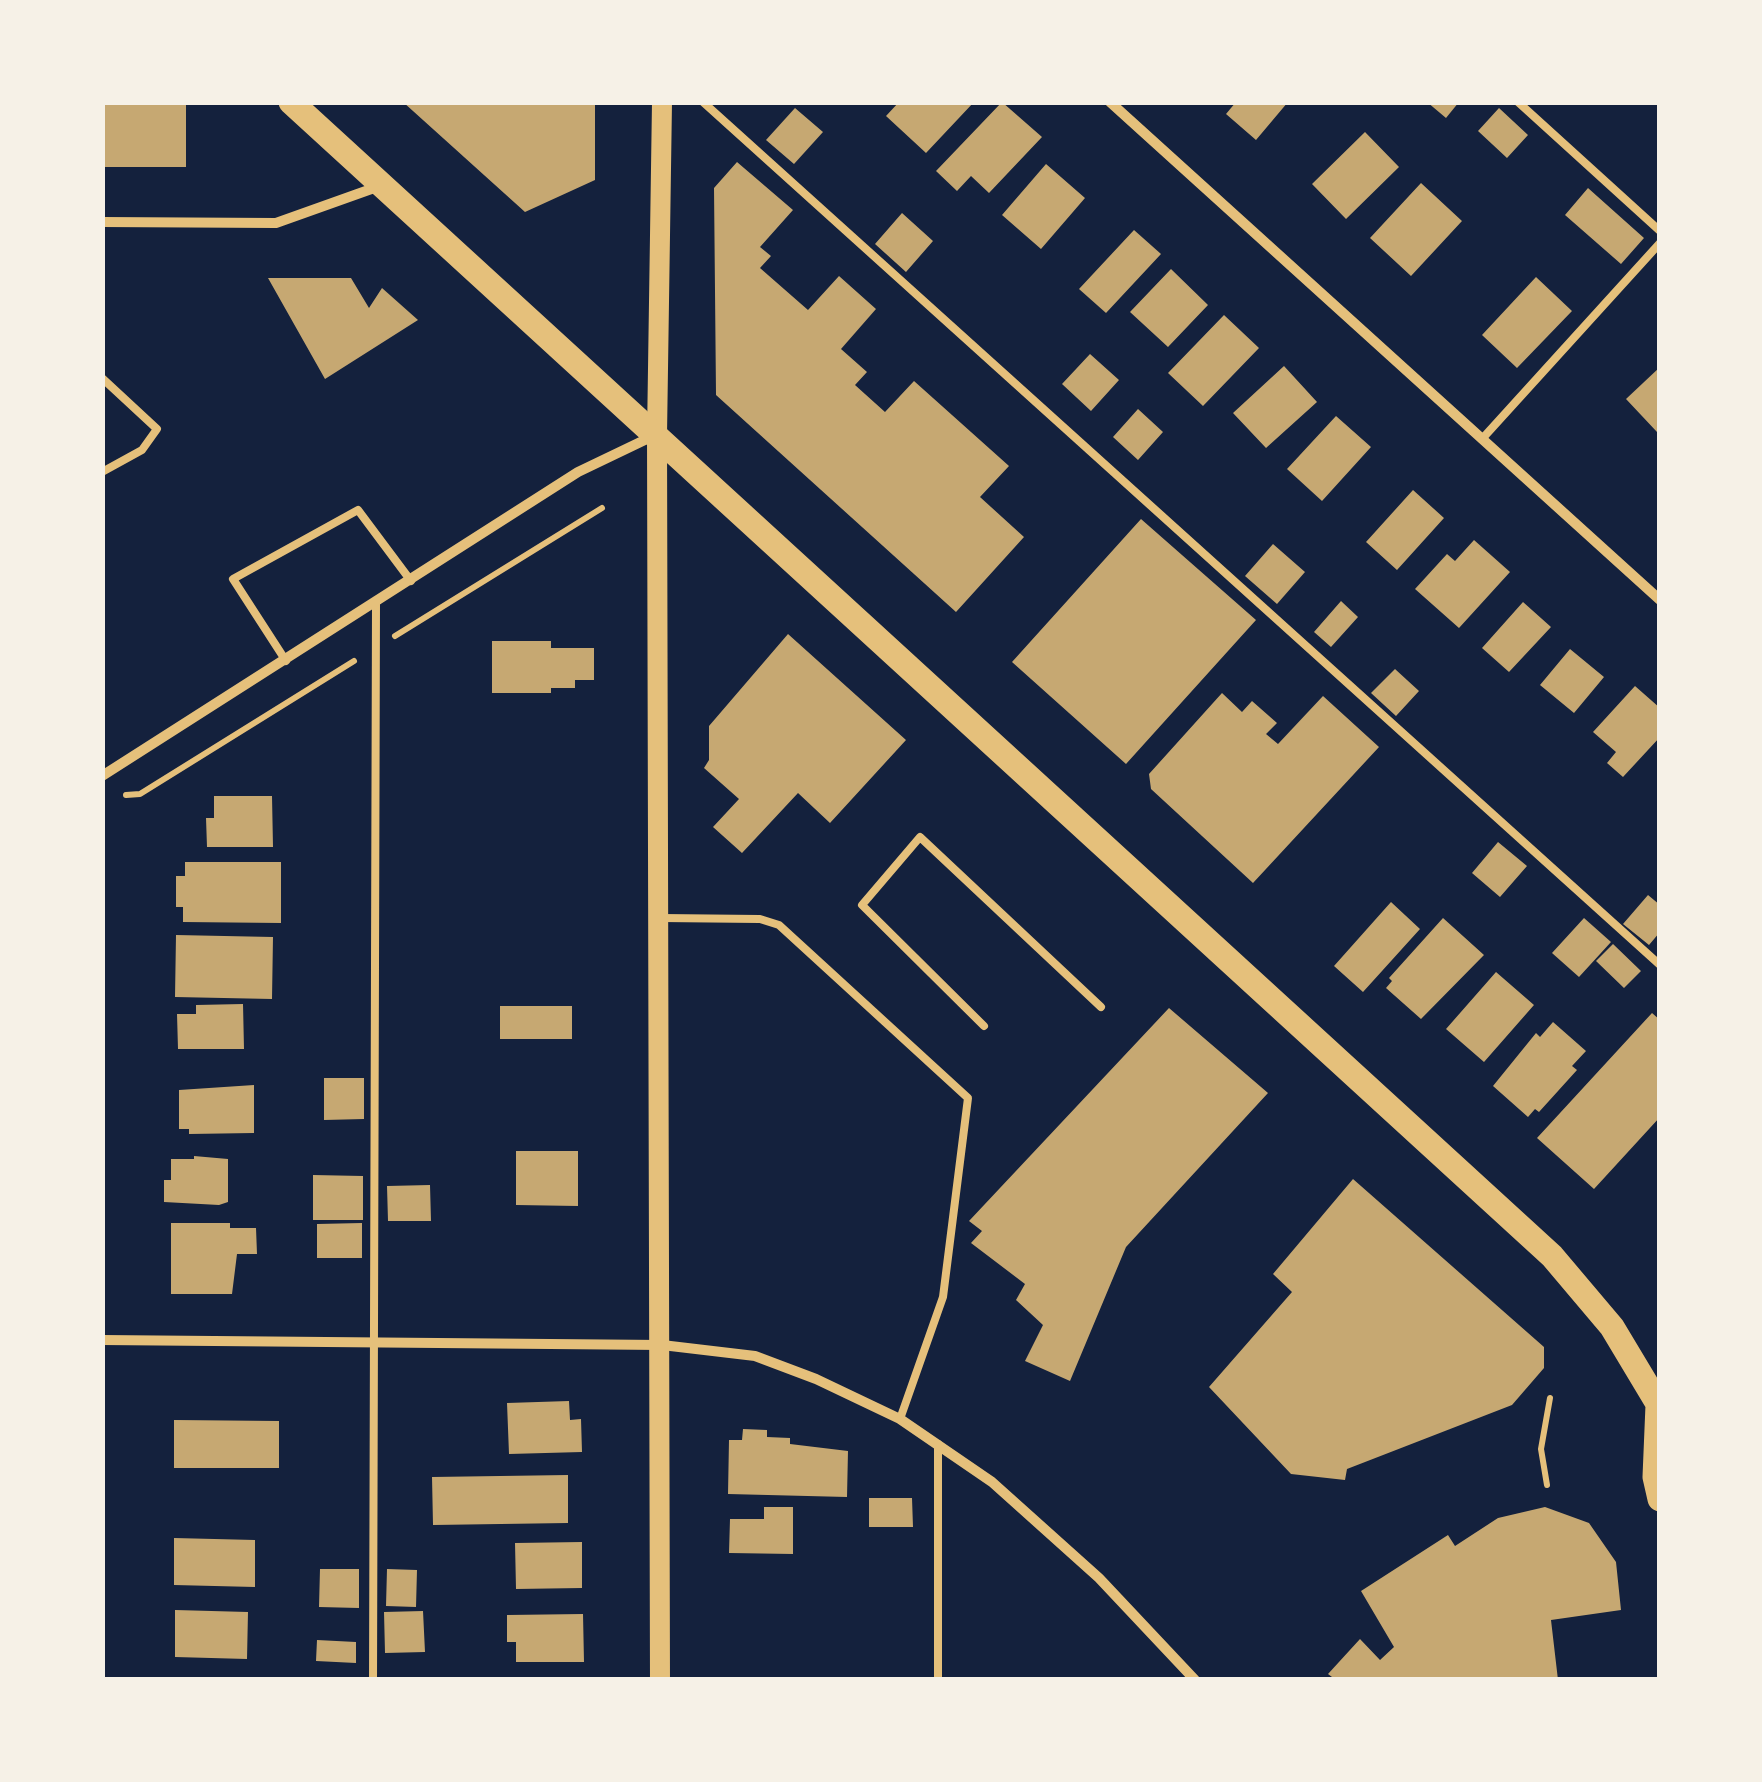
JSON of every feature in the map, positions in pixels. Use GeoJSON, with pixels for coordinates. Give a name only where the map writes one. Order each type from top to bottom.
{"type":"FeatureCollection","features":[{"type":"Feature","properties":{"kind":"main road"},"geometry":{"type":"LineString","coordinates":[[291,102],[1182,922],[1552,1256],[1612,1327],[1659,1405],[1655,1477],[1660,1499]]}},
{"type":"Feature","properties":{"kind":"main road"},"geometry":{"type":"LineString","coordinates":[[660,1680],[657,435],[662,102]]}},
{"type":"Feature","properties":{"kind":"street"},"geometry":{"type":"LineString","coordinates":[[1110,102],[1660,600]]}},
{"type":"Feature","properties":{"kind":"street"},"geometry":{"type":"LineString","coordinates":[[102,222],[276,223],[383,185]]}},
{"type":"Feature","properties":{"kind":"street"},"geometry":{"type":"LineString","coordinates":[[102,776],[578,472],[657,435]]}},
{"type":"Feature","properties":{"kind":"street"},"geometry":{"type":"LineString","coordinates":[[102,1340],[662,1345],[714,1348],[755,1356],[816,1379],[900,1419],[938,1444],[1044,1528],[1194,1676]]}},
{"type":"Feature","properties":{"kind":"lane"},"geometry":{"type":"LineString","coordinates":[[703,102],[1660,966]]}},
{"type":"Feature","properties":{"kind":"lane"},"geometry":{"type":"LineString","coordinates":[[1518,102],[1660,231]]}},
{"type":"Feature","properties":{"kind":"lane"},"geometry":{"type":"LineString","coordinates":[[1482,439],[1660,243]]}},
{"type":"Feature","properties":{"kind":"lane"},"geometry":{"type":"LineString","coordinates":[[102,378],[156,429],[142,450],[102,472]]}},
{"type":"Feature","properties":{"kind":"lane"},"geometry":{"type":"LineString","coordinates":[[286,661],[233,579],[358,510],[411,581]]}},
{"type":"Feature","properties":{"kind":"lane"},"geometry":{"type":"LineString","coordinates":[[373,1680],[376,604]]}},
{"type":"Feature","properties":{"kind":"lane"},"geometry":{"type":"LineString","coordinates":[[984,1026],[862,905],[920,837],[1101,1007]]}},
{"type":"Feature","properties":{"kind":"lane"},"geometry":{"type":"LineString","coordinates":[[659,918],[760,919],[779,925],[968,1098],[943,1297],[900,1419]]}},
{"type":"Feature","properties":{"kind":"lane"},"geometry":{"type":"LineString","coordinates":[[938,1444],[938,1680]]}},
{"type":"Feature","properties":{"kind":"path"},"geometry":{"type":"LineString","coordinates":[[1547,1485],[1541,1449],[1550,1398]]}},
{"type":"Feature","properties":{"kind":"building"},"geometry":{"type":"Polygon","coordinates":[[[102,102],[186,102],[186,167],[102,167],[102,102]]]}},
{"type":"Feature","properties":{"kind":"building"},"geometry":{"type":"Polygon","coordinates":[[[403,102],[595,102],[595,180],[525,212],[403,102]]]}},
{"type":"Feature","properties":{"kind":"building"},"geometry":{"type":"Polygon","coordinates":[[[899,102],[974,102],[926,153],[886,116],[899,102]]]}},
{"type":"Feature","properties":{"kind":"building"},"geometry":{"type":"Polygon","coordinates":[[[1002,102],[1042,137],[989,193],[971,176],[957,191],[936,171],[1002,102]]]}},
{"type":"Feature","properties":{"kind":"building"},"geometry":{"type":"Polygon","coordinates":[[[1236,102],[1288,102],[1256,140],[1226,114],[1236,102]]]}},
{"type":"Feature","properties":{"kind":"building"},"geometry":{"type":"Polygon","coordinates":[[[1427,102],[1459,102],[1446,118],[1427,102]]]}},
{"type":"Feature","properties":{"kind":"building"},"geometry":{"type":"Polygon","coordinates":[[[795,108],[823,132],[794,164],[766,140],[795,108]]]}},
{"type":"Feature","properties":{"kind":"building"},"geometry":{"type":"Polygon","coordinates":[[[1499,108],[1528,135],[1507,158],[1478,131],[1499,108]]]}},
{"type":"Feature","properties":{"kind":"building"},"geometry":{"type":"Polygon","coordinates":[[[1365,132],[1399,167],[1346,219],[1312,184],[1365,132]]]}},
{"type":"Feature","properties":{"kind":"building"},"geometry":{"type":"Polygon","coordinates":[[[737,162],[793,210],[760,247],[771,256],[760,268],[808,310],[839,276],[876,309],[841,349],[867,372],[855,385],[885,412],[914,381],[1009,466],[980,497],[1024,537],[956,612],[716,395],[714,188],[737,162]]]}},
{"type":"Feature","properties":{"kind":"building"},"geometry":{"type":"Polygon","coordinates":[[[1046,164],[1085,198],[1041,249],[1002,215],[1046,164]]]}},
{"type":"Feature","properties":{"kind":"building"},"geometry":{"type":"Polygon","coordinates":[[[1421,183],[1462,221],[1411,276],[1370,238],[1421,183]]]}},
{"type":"Feature","properties":{"kind":"building"},"geometry":{"type":"Polygon","coordinates":[[[1588,188],[1644,238],[1621,264],[1565,215],[1588,188]]]}},
{"type":"Feature","properties":{"kind":"building"},"geometry":{"type":"Polygon","coordinates":[[[902,213],[933,241],[906,272],[875,244],[902,213]]]}},
{"type":"Feature","properties":{"kind":"building"},"geometry":{"type":"Polygon","coordinates":[[[1134,230],[1161,254],[1106,313],[1079,289],[1134,230]]]}},
{"type":"Feature","properties":{"kind":"building"},"geometry":{"type":"Polygon","coordinates":[[[1171,269],[1208,305],[1168,347],[1130,312],[1171,269]]]}},
{"type":"Feature","properties":{"kind":"building"},"geometry":{"type":"Polygon","coordinates":[[[1536,277],[1572,311],[1517,368],[1482,335],[1536,277]]]}},
{"type":"Feature","properties":{"kind":"building"},"geometry":{"type":"Polygon","coordinates":[[[268,278],[351,278],[369,308],[382,288],[418,320],[325,379],[268,278]]]}},
{"type":"Feature","properties":{"kind":"building"},"geometry":{"type":"Polygon","coordinates":[[[1224,315],[1259,348],[1203,406],[1168,373],[1224,315]]]}},
{"type":"Feature","properties":{"kind":"building"},"geometry":{"type":"Polygon","coordinates":[[[1090,354],[1119,380],[1091,411],[1062,384],[1090,354]]]}},
{"type":"Feature","properties":{"kind":"building"},"geometry":{"type":"Polygon","coordinates":[[[1284,366],[1317,402],[1266,448],[1233,413],[1284,366]]]}},
{"type":"Feature","properties":{"kind":"building"},"geometry":{"type":"Polygon","coordinates":[[[1660,367],[1660,430],[1657,432],[1626,399],[1660,367]]]}},
{"type":"Feature","properties":{"kind":"building"},"geometry":{"type":"Polygon","coordinates":[[[1138,409],[1163,432],[1138,460],[1113,437],[1138,409]]]}},
{"type":"Feature","properties":{"kind":"building"},"geometry":{"type":"Polygon","coordinates":[[[1336,416],[1371,447],[1322,501],[1287,469],[1336,416]]]}},
{"type":"Feature","properties":{"kind":"building"},"geometry":{"type":"Polygon","coordinates":[[[1413,490],[1444,518],[1397,570],[1366,542],[1413,490]]]}},
{"type":"Feature","properties":{"kind":"building"},"geometry":{"type":"Polygon","coordinates":[[[1141,519],[1256,620],[1126,764],[1012,662],[1141,519]]]}},
{"type":"Feature","properties":{"kind":"building"},"geometry":{"type":"Polygon","coordinates":[[[1474,540],[1510,572],[1459,628],[1415,589],[1447,554],[1455,561],[1474,540]]]}},
{"type":"Feature","properties":{"kind":"building"},"geometry":{"type":"Polygon","coordinates":[[[1273,544],[1305,572],[1277,604],[1245,576],[1273,544]]]}},
{"type":"Feature","properties":{"kind":"building"},"geometry":{"type":"Polygon","coordinates":[[[1341,601],[1358,617],[1331,647],[1314,632],[1341,601]]]}},
{"type":"Feature","properties":{"kind":"building"},"geometry":{"type":"Polygon","coordinates":[[[1523,602],[1551,627],[1509,672],[1482,648],[1523,602]]]}},
{"type":"Feature","properties":{"kind":"building"},"geometry":{"type":"Polygon","coordinates":[[[788,634],[906,740],[830,823],[798,793],[742,853],[713,827],[739,799],[704,768],[709,760],[709,726],[788,634]]]}},
{"type":"Feature","properties":{"kind":"building"},"geometry":{"type":"Polygon","coordinates":[[[492,641],[551,641],[551,648],[594,648],[594,680],[575,680],[575,688],[551,688],[551,693],[492,693],[492,641]]]}},
{"type":"Feature","properties":{"kind":"building"},"geometry":{"type":"Polygon","coordinates":[[[1570,649],[1604,677],[1574,713],[1540,685],[1570,649]]]}},
{"type":"Feature","properties":{"kind":"building"},"geometry":{"type":"Polygon","coordinates":[[[1395,669],[1419,691],[1396,716],[1371,693],[1395,669]]]}},
{"type":"Feature","properties":{"kind":"building"},"geometry":{"type":"Polygon","coordinates":[[[1635,686],[1660,708],[1660,737],[1623,777],[1607,763],[1616,752],[1593,732],[1635,686]]]}},
{"type":"Feature","properties":{"kind":"building"},"geometry":{"type":"Polygon","coordinates":[[[1222,693],[1242,712],[1252,701],[1277,723],[1266,734],[1278,744],[1323,696],[1379,747],[1253,883],[1151,789],[1149,774],[1222,693]]]}},
{"type":"Feature","properties":{"kind":"building"},"geometry":{"type":"Polygon","coordinates":[[[214,796],[272,796],[273,847],[207,847],[206,818],[214,818],[214,796]]]}},
{"type":"Feature","properties":{"kind":"building"},"geometry":{"type":"Polygon","coordinates":[[[1498,842],[1527,866],[1500,897],[1472,873],[1498,842]]]}},
{"type":"Feature","properties":{"kind":"building"},"geometry":{"type":"Polygon","coordinates":[[[185,862],[281,862],[281,923],[183,922],[183,907],[176,907],[176,876],[185,876],[185,862]]]}},
{"type":"Feature","properties":{"kind":"building"},"geometry":{"type":"Polygon","coordinates":[[[1648,895],[1660,905],[1660,932],[1649,945],[1623,924],[1648,895]]]}},
{"type":"Feature","properties":{"kind":"building"},"geometry":{"type":"Polygon","coordinates":[[[1391,902],[1420,929],[1363,992],[1334,966],[1391,902]]]}},
{"type":"Feature","properties":{"kind":"building"},"geometry":{"type":"Polygon","coordinates":[[[1443,918],[1484,955],[1421,1019],[1386,988],[1392,981],[1389,978],[1443,918]]]}},
{"type":"Feature","properties":{"kind":"building"},"geometry":{"type":"Polygon","coordinates":[[[1584,918],[1611,942],[1579,977],[1552,953],[1584,918]]]}},
{"type":"Feature","properties":{"kind":"building"},"geometry":{"type":"Polygon","coordinates":[[[176,935],[273,937],[272,999],[175,997],[176,935]]]}},
{"type":"Feature","properties":{"kind":"building"},"geometry":{"type":"Polygon","coordinates":[[[1613,944],[1641,971],[1624,988],[1596,961],[1613,944]]]}},
{"type":"Feature","properties":{"kind":"building"},"geometry":{"type":"Polygon","coordinates":[[[1496,972],[1534,1005],[1484,1062],[1446,1029],[1496,972]]]}},
{"type":"Feature","properties":{"kind":"building"},"geometry":{"type":"Polygon","coordinates":[[[243,1004],[244,1049],[178,1049],[177,1014],[196,1014],[196,1005],[243,1004]]]}},
{"type":"Feature","properties":{"kind":"building"},"geometry":{"type":"Polygon","coordinates":[[[500,1006],[572,1006],[572,1039],[500,1039],[500,1006]]]}},
{"type":"Feature","properties":{"kind":"building"},"geometry":{"type":"Polygon","coordinates":[[[1169,1008],[1268,1093],[1126,1247],[1070,1381],[1025,1361],[1043,1325],[1016,1300],[1025,1284],[971,1243],[982,1231],[969,1221],[1169,1008]]]}},
{"type":"Feature","properties":{"kind":"building"},"geometry":{"type":"Polygon","coordinates":[[[1652,1013],[1660,1020],[1660,1117],[1594,1189],[1537,1138],[1652,1013]]]}},
{"type":"Feature","properties":{"kind":"building"},"geometry":{"type":"Polygon","coordinates":[[[1553,1022],[1586,1051],[1572,1066],[1577,1070],[1539,1112],[1535,1109],[1528,1117],[1493,1086],[1536,1033],[1540,1037],[1553,1022]]]}},
{"type":"Feature","properties":{"kind":"building"},"geometry":{"type":"Polygon","coordinates":[[[324,1078],[364,1078],[364,1119],[324,1120],[324,1078]]]}},
{"type":"Feature","properties":{"kind":"building"},"geometry":{"type":"Polygon","coordinates":[[[254,1085],[254,1133],[189,1134],[189,1129],[179,1129],[179,1090],[254,1085]]]}},
{"type":"Feature","properties":{"kind":"building"},"geometry":{"type":"Polygon","coordinates":[[[516,1151],[578,1151],[578,1206],[516,1205],[516,1151]]]}},
{"type":"Feature","properties":{"kind":"building"},"geometry":{"type":"Polygon","coordinates":[[[171,1159],[228,1159],[228,1202],[164,1202],[164,1180],[171,1180],[171,1159]]]}},
{"type":"Feature","properties":{"kind":"building"},"geometry":{"type":"Polygon","coordinates":[[[313,1175],[363,1176],[363,1220],[313,1220],[313,1175]]]}},
{"type":"Feature","properties":{"kind":"building"},"geometry":{"type":"Polygon","coordinates":[[[1353,1179],[1544,1347],[1544,1368],[1512,1405],[1347,1469],[1345,1480],[1291,1474],[1209,1387],[1292,1292],[1273,1274],[1353,1179]]]}},
{"type":"Feature","properties":{"kind":"building"},"geometry":{"type":"Polygon","coordinates":[[[430,1185],[431,1221],[388,1221],[387,1186],[430,1185]]]}},
{"type":"Feature","properties":{"kind":"building"},"geometry":{"type":"Polygon","coordinates":[[[171,1223],[230,1223],[230,1228],[256,1228],[257,1254],[237,1254],[232,1294],[171,1294],[171,1223]]]}},
{"type":"Feature","properties":{"kind":"building"},"geometry":{"type":"Polygon","coordinates":[[[362,1223],[362,1258],[317,1258],[317,1224],[362,1223]]]}},
{"type":"Feature","properties":{"kind":"building"},"geometry":{"type":"Polygon","coordinates":[[[569,1401],[570,1420],[581,1419],[582,1452],[509,1454],[507,1403],[569,1401]]]}},
{"type":"Feature","properties":{"kind":"building"},"geometry":{"type":"Polygon","coordinates":[[[174,1420],[279,1421],[279,1468],[174,1468],[174,1420]]]}},
{"type":"Feature","properties":{"kind":"building"},"geometry":{"type":"Polygon","coordinates":[[[743,1429],[767,1430],[767,1437],[790,1438],[790,1444],[848,1451],[847,1497],[728,1494],[729,1440],[742,1440],[743,1429]]]}},
{"type":"Feature","properties":{"kind":"building"},"geometry":{"type":"Polygon","coordinates":[[[568,1475],[568,1523],[433,1525],[432,1477],[568,1475]]]}},
{"type":"Feature","properties":{"kind":"building"},"geometry":{"type":"Polygon","coordinates":[[[869,1498],[912,1498],[913,1527],[869,1527],[869,1498]]]}},
{"type":"Feature","properties":{"kind":"building"},"geometry":{"type":"Polygon","coordinates":[[[764,1507],[793,1507],[793,1554],[729,1553],[730,1519],[764,1519],[764,1507]]]}},
{"type":"Feature","properties":{"kind":"building"},"geometry":{"type":"Polygon","coordinates":[[[1545,1507],[1589,1523],[1616,1562],[1621,1610],[1551,1620],[1558,1680],[1336,1680],[1328,1674],[1360,1639],[1380,1660],[1394,1647],[1361,1591],[1448,1535],[1455,1546],[1498,1518],[1545,1507]]]}},
{"type":"Feature","properties":{"kind":"building"},"geometry":{"type":"Polygon","coordinates":[[[174,1538],[255,1540],[255,1587],[174,1585],[174,1538]]]}},
{"type":"Feature","properties":{"kind":"building"},"geometry":{"type":"Polygon","coordinates":[[[582,1542],[582,1588],[516,1589],[515,1543],[582,1542]]]}},
{"type":"Feature","properties":{"kind":"building"},"geometry":{"type":"Polygon","coordinates":[[[320,1569],[359,1569],[359,1608],[319,1607],[320,1569]]]}},
{"type":"Feature","properties":{"kind":"building"},"geometry":{"type":"Polygon","coordinates":[[[387,1569],[417,1570],[416,1607],[386,1606],[387,1569]]]}},
{"type":"Feature","properties":{"kind":"building"},"geometry":{"type":"Polygon","coordinates":[[[175,1610],[248,1612],[247,1659],[175,1657],[175,1610]]]}},
{"type":"Feature","properties":{"kind":"building"},"geometry":{"type":"Polygon","coordinates":[[[423,1611],[425,1652],[385,1653],[384,1612],[423,1611]]]}},
{"type":"Feature","properties":{"kind":"building"},"geometry":{"type":"Polygon","coordinates":[[[583,1614],[584,1662],[516,1662],[516,1642],[507,1642],[507,1615],[583,1614]]]}},
{"type":"Feature","properties":{"kind":"building"},"geometry":{"type":"Polygon","coordinates":[[[317,1640],[356,1642],[356,1663],[316,1661],[317,1640]]]}}]}
